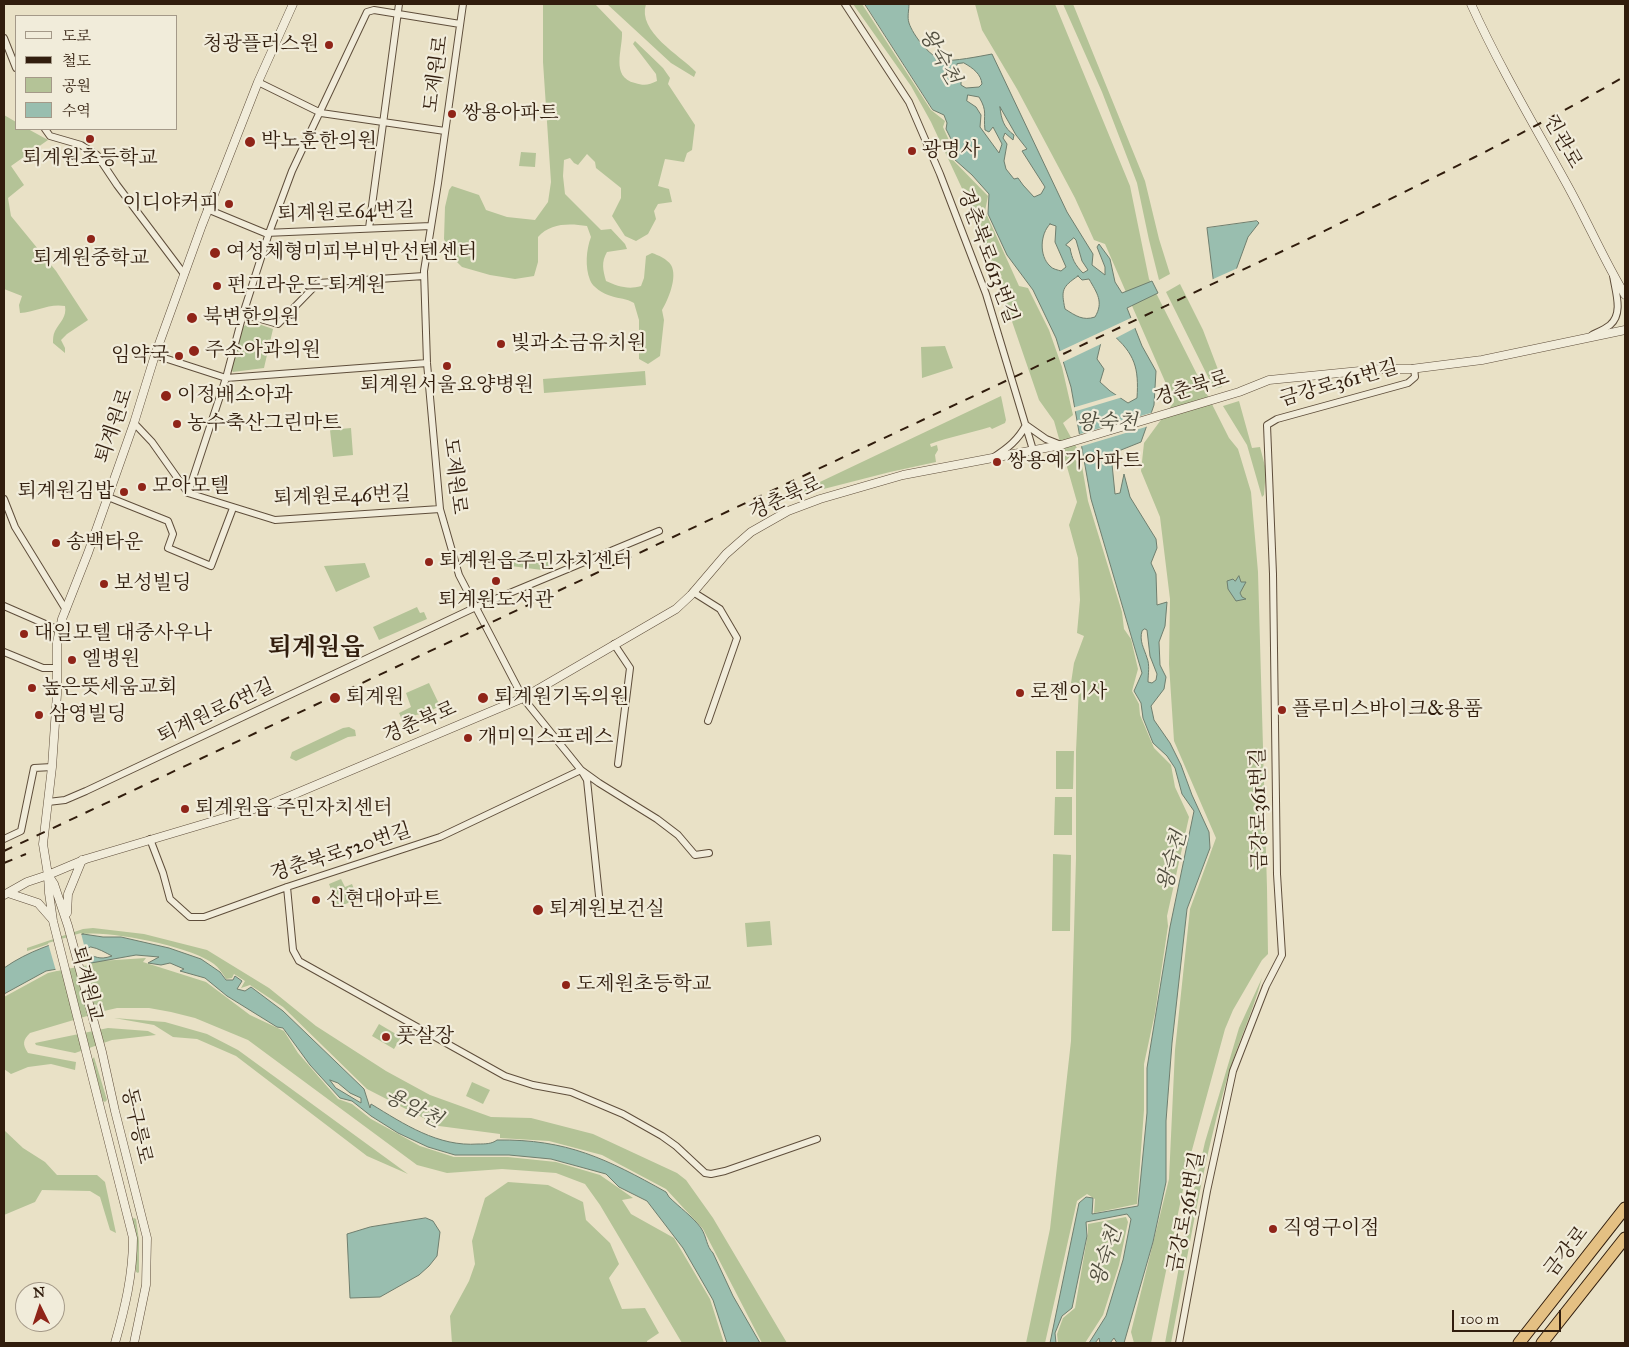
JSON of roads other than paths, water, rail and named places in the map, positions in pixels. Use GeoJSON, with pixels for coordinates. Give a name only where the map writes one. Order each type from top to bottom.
{"type":"FeatureCollection","features":[{"type":"Feature","properties":{"kind":"highway","name":"금강로"},"geometry":{"type":"LineString","coordinates":[[1519,1343],[1625,1208]]}},
{"type":"Feature","properties":{"kind":"highway","name":"금강로"},"geometry":{"type":"LineString","coordinates":[[1542,1343],[1625,1238]]}},
{"type":"Feature","properties":{"kind":"street","name":"퇴계원로"},"geometry":{"type":"LineString","coordinates":[[66,918],[53,892],[43,844],[52,767],[59,630],[108,497],[155,355],[207,210],[258,82],[293,4]]}},
{"type":"Feature","properties":{"kind":"street"},"geometry":{"type":"LineString","coordinates":[[369,228],[399,4]]}},
{"type":"Feature","properties":{"kind":"street","name":"도제원로"},"geometry":{"type":"LineString","coordinates":[[462,4],[424,276],[426,363],[440,509],[459,575],[523,698],[587,780],[601,915]]}},
{"type":"Feature","properties":{"kind":"street","name":"경춘북로613번길"},"geometry":{"type":"LineString","coordinates":[[845,4],[909,102],[940,174],[986,294],[1033,450]]}},
{"type":"Feature","properties":{"kind":"street","name":"진관로"},"geometry":{"type":"LineString","coordinates":[[1471,4],[1492,50],[1586,219],[1612,274],[1625,295]]}},
{"type":"Feature","properties":{"kind":"street"},"geometry":{"type":"LineString","coordinates":[[188,493],[226,378],[243,314],[269,233],[292,171],[367,12],[374,10],[398,13],[460,24]]}},
{"type":"Feature","properties":{"kind":"street"},"geometry":{"type":"LineString","coordinates":[[4,38],[15,66]]}},
{"type":"Feature","properties":{"kind":"street"},"geometry":{"type":"LineString","coordinates":[[258,82],[321,113],[445,131]]}},
{"type":"Feature","properties":{"kind":"street"},"geometry":{"type":"LineString","coordinates":[[46,130],[50,136],[81,145],[97,155],[117,185],[184,274]]}},
{"type":"Feature","properties":{"kind":"street","name":"퇴계원로64번길"},"geometry":{"type":"LineString","coordinates":[[207,210],[265,233],[432,226]]}},
{"type":"Feature","properties":{"kind":"street"},"geometry":{"type":"LineString","coordinates":[[1589,337],[1610,324],[1616,316],[1618,308],[1612,274]]}},
{"type":"Feature","properties":{"kind":"street"},"geometry":{"type":"LineString","coordinates":[[243,314],[278,324],[318,283],[424,276]]}},
{"type":"Feature","properties":{"kind":"street","name":"경춘북로"},"geometry":{"type":"LineString","coordinates":[[6,894],[27,882],[82,860],[270,804],[523,698],[676,609],[726,554],[751,532],[788,512],[820,499],[903,475],[1061,445],[1238,392],[1269,380],[1380,369],[1414,368],[1482,360],[1625,330]]}},
{"type":"Feature","properties":{"kind":"street"},"geometry":{"type":"LineString","coordinates":[[155,355],[226,378],[426,363]]}},
{"type":"Feature","properties":{"kind":"street","name":"금강로361번길"},"geometry":{"type":"LineString","coordinates":[[1179,1343],[1207,1191],[1233,1072],[1266,986],[1282,954],[1277,874],[1273,574],[1267,425],[1277,419],[1408,383],[1415,376],[1414,368]]}},
{"type":"Feature","properties":{"kind":"street"},"geometry":{"type":"LineString","coordinates":[[134,423],[152,442],[188,493]]}},
{"type":"Feature","properties":{"kind":"street"},"geometry":{"type":"LineString","coordinates":[[991,458],[1006,450],[1020,437],[1026,425],[1046,439],[1061,445]]}},
{"type":"Feature","properties":{"kind":"street","name":"퇴계원로46번길"},"geometry":{"type":"LineString","coordinates":[[188,493],[275,520],[440,509]]}},
{"type":"Feature","properties":{"kind":"street"},"geometry":{"type":"LineString","coordinates":[[108,497],[168,521],[173,534],[168,548],[211,566],[233,508]]}},
{"type":"Feature","properties":{"kind":"street"},"geometry":{"type":"LineString","coordinates":[[4,499],[15,527],[66,610]]}},
{"type":"Feature","properties":{"kind":"street","name":"퇴계원로6번길"},"geometry":{"type":"LineString","coordinates":[[48,802],[65,800],[86,791],[476,607],[659,531]]}},
{"type":"Feature","properties":{"kind":"street"},"geometry":{"type":"LineString","coordinates":[[693,592],[720,609],[737,638],[708,721]]}},
{"type":"Feature","properties":{"kind":"street"},"geometry":{"type":"LineString","coordinates":[[4,606],[59,630]]}},
{"type":"Feature","properties":{"kind":"street"},"geometry":{"type":"LineString","coordinates":[[614,644],[630,668],[618,764]]}},
{"type":"Feature","properties":{"kind":"street"},"geometry":{"type":"LineString","coordinates":[[4,652],[43,668],[57,668]]}},
{"type":"Feature","properties":{"kind":"street"},"geometry":{"type":"LineString","coordinates":[[4,839],[21,831],[34,768],[52,767]]}},
{"type":"Feature","properties":{"kind":"street"},"geometry":{"type":"LineString","coordinates":[[581,770],[599,784],[657,818],[678,835],[695,855],[709,853]]}},
{"type":"Feature","properties":{"kind":"street","name":"경춘북로520번길"},"geometry":{"type":"LineString","coordinates":[[150,839],[164,873],[170,899],[190,917],[204,917],[287,887],[440,837],[581,770]]}},
{"type":"Feature","properties":{"kind":"street"},"geometry":{"type":"LineString","coordinates":[[66,918],[68,894],[82,860]]}},
{"type":"Feature","properties":{"kind":"street"},"geometry":{"type":"LineString","coordinates":[[287,887],[293,950],[299,961],[504,1076],[533,1085],[571,1092],[623,1114],[676,1146],[705,1173],[725,1172],[817,1139]]}},
{"type":"Feature","properties":{"kind":"street","name":"퇴계원로"},"geometry":{"type":"LineString","coordinates":[[53,892],[53,921]]}},
{"type":"Feature","properties":{"kind":"street"},"geometry":{"type":"LineString","coordinates":[[6,894],[38,903],[53,921]]}},
{"type":"Feature","properties":{"kind":"street","name":"동구릉로"},"geometry":{"type":"LineString","coordinates":[[66,918],[102,1052],[147,1238],[146,1286],[134,1343]]}},
{"type":"Feature","properties":{"kind":"street","name":"퇴계원교"},"geometry":{"type":"LineString","coordinates":[[53,921],[88,1055]]}},
{"type":"Feature","properties":{"kind":"street","name":"동구릉로"},"geometry":{"type":"LineString","coordinates":[[88,1055],[133,1238],[130,1283],[115,1343]]}},
{"type":"Feature","properties":{"kind":"water","name":"왕숙천"},"geometry":{"type":"Polygon","coordinates":[[[865,4],[909,4],[908,21],[911,28],[927,50],[942,60],[959,60],[992,54],[1067,212],[1093,254],[1092,265],[1105,275],[1105,267],[1097,247],[1099,244],[1110,259],[1115,282],[1122,293],[1152,281],[1158,293],[1127,308],[1142,346],[1156,371],[1154,405],[1141,442],[1111,454],[1115,494],[1120,493],[1124,474],[1130,497],[1156,539],[1157,548],[1151,563],[1156,574],[1157,605],[1167,602],[1165,626],[1159,642],[1160,665],[1166,677],[1164,689],[1151,706],[1154,720],[1170,743],[1181,765],[1209,832],[1210,848],[1187,909],[1172,1043],[1166,1121],[1166,1182],[1153,1242],[1124,1343],[1117,1343],[1114,1338],[1110,1343],[1100,1343],[1099,1338],[1095,1343],[1089,1343],[1106,1316],[1123,1260],[1131,1219],[1127,1214],[1086,1222],[1087,1236],[1072,1308],[1062,1316],[1055,1333],[1056,1343],[1050,1343],[1079,1203],[1086,1197],[1093,1198],[1092,1214],[1138,1206],[1147,1113],[1147,1068],[1170,927],[1194,811],[1182,794],[1175,768],[1167,756],[1153,743],[1143,718],[1141,703],[1134,691],[1142,673],[1091,499],[1071,387],[1056,338],[1033,290],[1007,255],[988,214],[989,194],[954,159],[954,145],[946,129],[947,123],[944,115],[933,110],[865,4]],[[964,63],[957,64],[961,85],[966,88],[979,87],[982,84],[978,74],[970,67],[964,63]],[[968,95],[967,101],[976,107],[981,115],[980,127],[999,153],[1002,144],[993,127],[989,132],[985,130],[982,102],[979,97],[968,95]],[[1000,107],[1005,126],[1014,135],[1013,140],[1005,133],[1003,138],[1007,144],[1004,161],[1006,169],[1014,179],[1018,178],[1034,197],[1041,194],[1045,187],[1022,151],[1027,149],[1016,135],[1000,107]],[[1050,224],[1044,233],[1042,245],[1046,262],[1051,267],[1061,271],[1066,267],[1055,242],[1056,226],[1050,224]],[[1074,238],[1066,245],[1070,248],[1073,259],[1078,267],[1083,273],[1088,270],[1082,261],[1074,238]],[[1078,276],[1069,283],[1063,293],[1065,309],[1083,318],[1095,317],[1098,312],[1099,302],[1097,293],[1089,279],[1082,280],[1078,276]],[[1112,334],[1102,338],[1097,359],[1104,369],[1100,382],[1128,403],[1137,398],[1137,378],[1134,362],[1126,348],[1112,334]],[[1147,630],[1142,631],[1141,638],[1148,661],[1148,682],[1152,683],[1156,680],[1157,674],[1150,656],[1147,630]]]}},
{"type":"Feature","properties":{"kind":"water"},"geometry":{"type":"Polygon","coordinates":[[[1257,221],[1259,223],[1248,237],[1232,281],[1214,286],[1207,228],[1257,221]]]}},
{"type":"Feature","properties":{"kind":"water"},"geometry":{"type":"Polygon","coordinates":[[[1239,576],[1241,582],[1246,582],[1240,593],[1246,599],[1236,601],[1228,589],[1227,581],[1233,579],[1235,581],[1239,576]]]}},
{"type":"Feature","properties":{"kind":"water"},"geometry":{"type":"Polygon","coordinates":[[[83,934],[121,937],[169,948],[201,959],[220,972],[226,980],[233,980],[235,976],[242,981],[237,989],[245,991],[251,987],[283,1011],[364,1089],[370,1108],[371,1104],[422,1133],[449,1142],[463,1144],[488,1144],[497,1140],[545,1143],[566,1147],[586,1153],[625,1170],[666,1192],[701,1228],[733,1296],[760,1343],[727,1343],[713,1300],[683,1248],[647,1201],[619,1187],[606,1174],[551,1159],[509,1155],[455,1155],[428,1147],[398,1133],[352,1101],[340,1098],[310,1065],[283,1028],[277,1027],[227,996],[205,978],[180,971],[184,969],[170,963],[161,965],[148,963],[159,957],[136,955],[46,971],[4,994],[4,968],[32,952],[83,934]],[[91,947],[84,950],[84,955],[100,958],[112,956],[99,949],[91,947]],[[330,1080],[336,1088],[361,1103],[361,1098],[330,1080]]]}},
{"type":"Feature","properties":{"kind":"water"},"geometry":{"type":"Polygon","coordinates":[[[426,1218],[433,1221],[440,1232],[437,1256],[429,1266],[419,1275],[380,1297],[350,1298],[347,1234],[370,1227],[426,1218]]]}},
{"type":"Feature","properties":{"kind":"railway"},"geometry":{"type":"LineString","coordinates":[[4,851],[1304,241],[1506,141],[1625,76]]}},
{"type":"Feature","properties":{"kind":"railway"},"geometry":{"type":"LineString","coordinates":[[4,863],[26,854]]}},
{"type":"Feature","properties":{"kind":"place","name":"청광플러스원"},"geometry":{"type":"Point","coordinates":[329,45]}},
{"type":"Feature","properties":{"kind":"place","name":"쌍용아파트"},"geometry":{"type":"Point","coordinates":[452,114]}},
{"type":"Feature","properties":{"kind":"place","name":"퇴계원초등학교"},"geometry":{"type":"Point","coordinates":[90,139]}},
{"type":"Feature","properties":{"kind":"place","name":"박노훈한의원"},"geometry":{"type":"Point","coordinates":[250,142]}},
{"type":"Feature","properties":{"kind":"place","name":"광명사"},"geometry":{"type":"Point","coordinates":[912,151]}},
{"type":"Feature","properties":{"kind":"place","name":"이디야커피"},"geometry":{"type":"Point","coordinates":[229,204]}},
{"type":"Feature","properties":{"kind":"place","name":"퇴계원중학교"},"geometry":{"type":"Point","coordinates":[91,239]}},
{"type":"Feature","properties":{"kind":"place","name":"여성체형미피부비만선텐센터"},"geometry":{"type":"Point","coordinates":[215,253]}},
{"type":"Feature","properties":{"kind":"place","name":"펀그라운드 퇴계원"},"geometry":{"type":"Point","coordinates":[217,286]}},
{"type":"Feature","properties":{"kind":"place","name":"북변한의원"},"geometry":{"type":"Point","coordinates":[192,318]}},
{"type":"Feature","properties":{"kind":"place","name":"빛과소금유치원"},"geometry":{"type":"Point","coordinates":[501,344]}},
{"type":"Feature","properties":{"kind":"place","name":"주소아과의원"},"geometry":{"type":"Point","coordinates":[194,351]}},
{"type":"Feature","properties":{"kind":"place","name":"임약국"},"geometry":{"type":"Point","coordinates":[179,356]}},
{"type":"Feature","properties":{"kind":"place","name":"퇴계원서울요양병원"},"geometry":{"type":"Point","coordinates":[447,366]}},
{"type":"Feature","properties":{"kind":"place","name":"이정배소아과"},"geometry":{"type":"Point","coordinates":[166,396]}},
{"type":"Feature","properties":{"kind":"place","name":"농수축산그린마트"},"geometry":{"type":"Point","coordinates":[177,424]}},
{"type":"Feature","properties":{"kind":"place","name":"쌍용예가아파트"},"geometry":{"type":"Point","coordinates":[997,462]}},
{"type":"Feature","properties":{"kind":"place","name":"모아모텔"},"geometry":{"type":"Point","coordinates":[142,487]}},
{"type":"Feature","properties":{"kind":"place","name":"퇴계원김밥"},"geometry":{"type":"Point","coordinates":[124,492]}},
{"type":"Feature","properties":{"kind":"place","name":"송백타운"},"geometry":{"type":"Point","coordinates":[56,543]}},
{"type":"Feature","properties":{"kind":"place","name":"퇴계원읍주민자치센터"},"geometry":{"type":"Point","coordinates":[429,562]}},
{"type":"Feature","properties":{"kind":"place","name":"퇴계원도서관"},"geometry":{"type":"Point","coordinates":[496,581]}},
{"type":"Feature","properties":{"kind":"place","name":"보성빌딩"},"geometry":{"type":"Point","coordinates":[104,584]}},
{"type":"Feature","properties":{"kind":"place","name":"대일모텔 대중사우나"},"geometry":{"type":"Point","coordinates":[24,634]}},
{"type":"Feature","properties":{"kind":"place","name":"엘병원"},"geometry":{"type":"Point","coordinates":[72,660]}},
{"type":"Feature","properties":{"kind":"place","name":"높은뜻세움교회"},"geometry":{"type":"Point","coordinates":[32,688]}},
{"type":"Feature","properties":{"kind":"place","name":"로젠이사"},"geometry":{"type":"Point","coordinates":[1020,693]}},
{"type":"Feature","properties":{"kind":"place","name":"퇴계원"},"geometry":{"type":"Point","coordinates":[335,698]}},
{"type":"Feature","properties":{"kind":"place","name":"퇴계원기독의원"},"geometry":{"type":"Point","coordinates":[483,698]}},
{"type":"Feature","properties":{"kind":"place","name":"플루미스바이크&용품"},"geometry":{"type":"Point","coordinates":[1282,710]}},
{"type":"Feature","properties":{"kind":"place","name":"삼영빌딩"},"geometry":{"type":"Point","coordinates":[39,715]}},
{"type":"Feature","properties":{"kind":"place","name":"개미익스프레스"},"geometry":{"type":"Point","coordinates":[468,738]}},
{"type":"Feature","properties":{"kind":"place","name":"퇴계원읍 주민자치센터"},"geometry":{"type":"Point","coordinates":[185,809]}},
{"type":"Feature","properties":{"kind":"place","name":"신현대아파트"},"geometry":{"type":"Point","coordinates":[316,900]}},
{"type":"Feature","properties":{"kind":"place","name":"퇴계원보건실"},"geometry":{"type":"Point","coordinates":[538,910]}},
{"type":"Feature","properties":{"kind":"place","name":"도제원초등학교"},"geometry":{"type":"Point","coordinates":[566,985]}},
{"type":"Feature","properties":{"kind":"place","name":"풋살장"},"geometry":{"type":"Point","coordinates":[386,1037]}},
{"type":"Feature","properties":{"kind":"place","name":"직영구이점"},"geometry":{"type":"Point","coordinates":[1273,1229]}},
{"type":"Feature","properties":{"kind":"district","name":"퇴계원읍"},"geometry":{"type":"Point","coordinates":[316,649]}},
{"type":"Feature","properties":{"kind":"water label","name":"용암천"},"geometry":{"type":"Point","coordinates":[413,1109]}}]}
